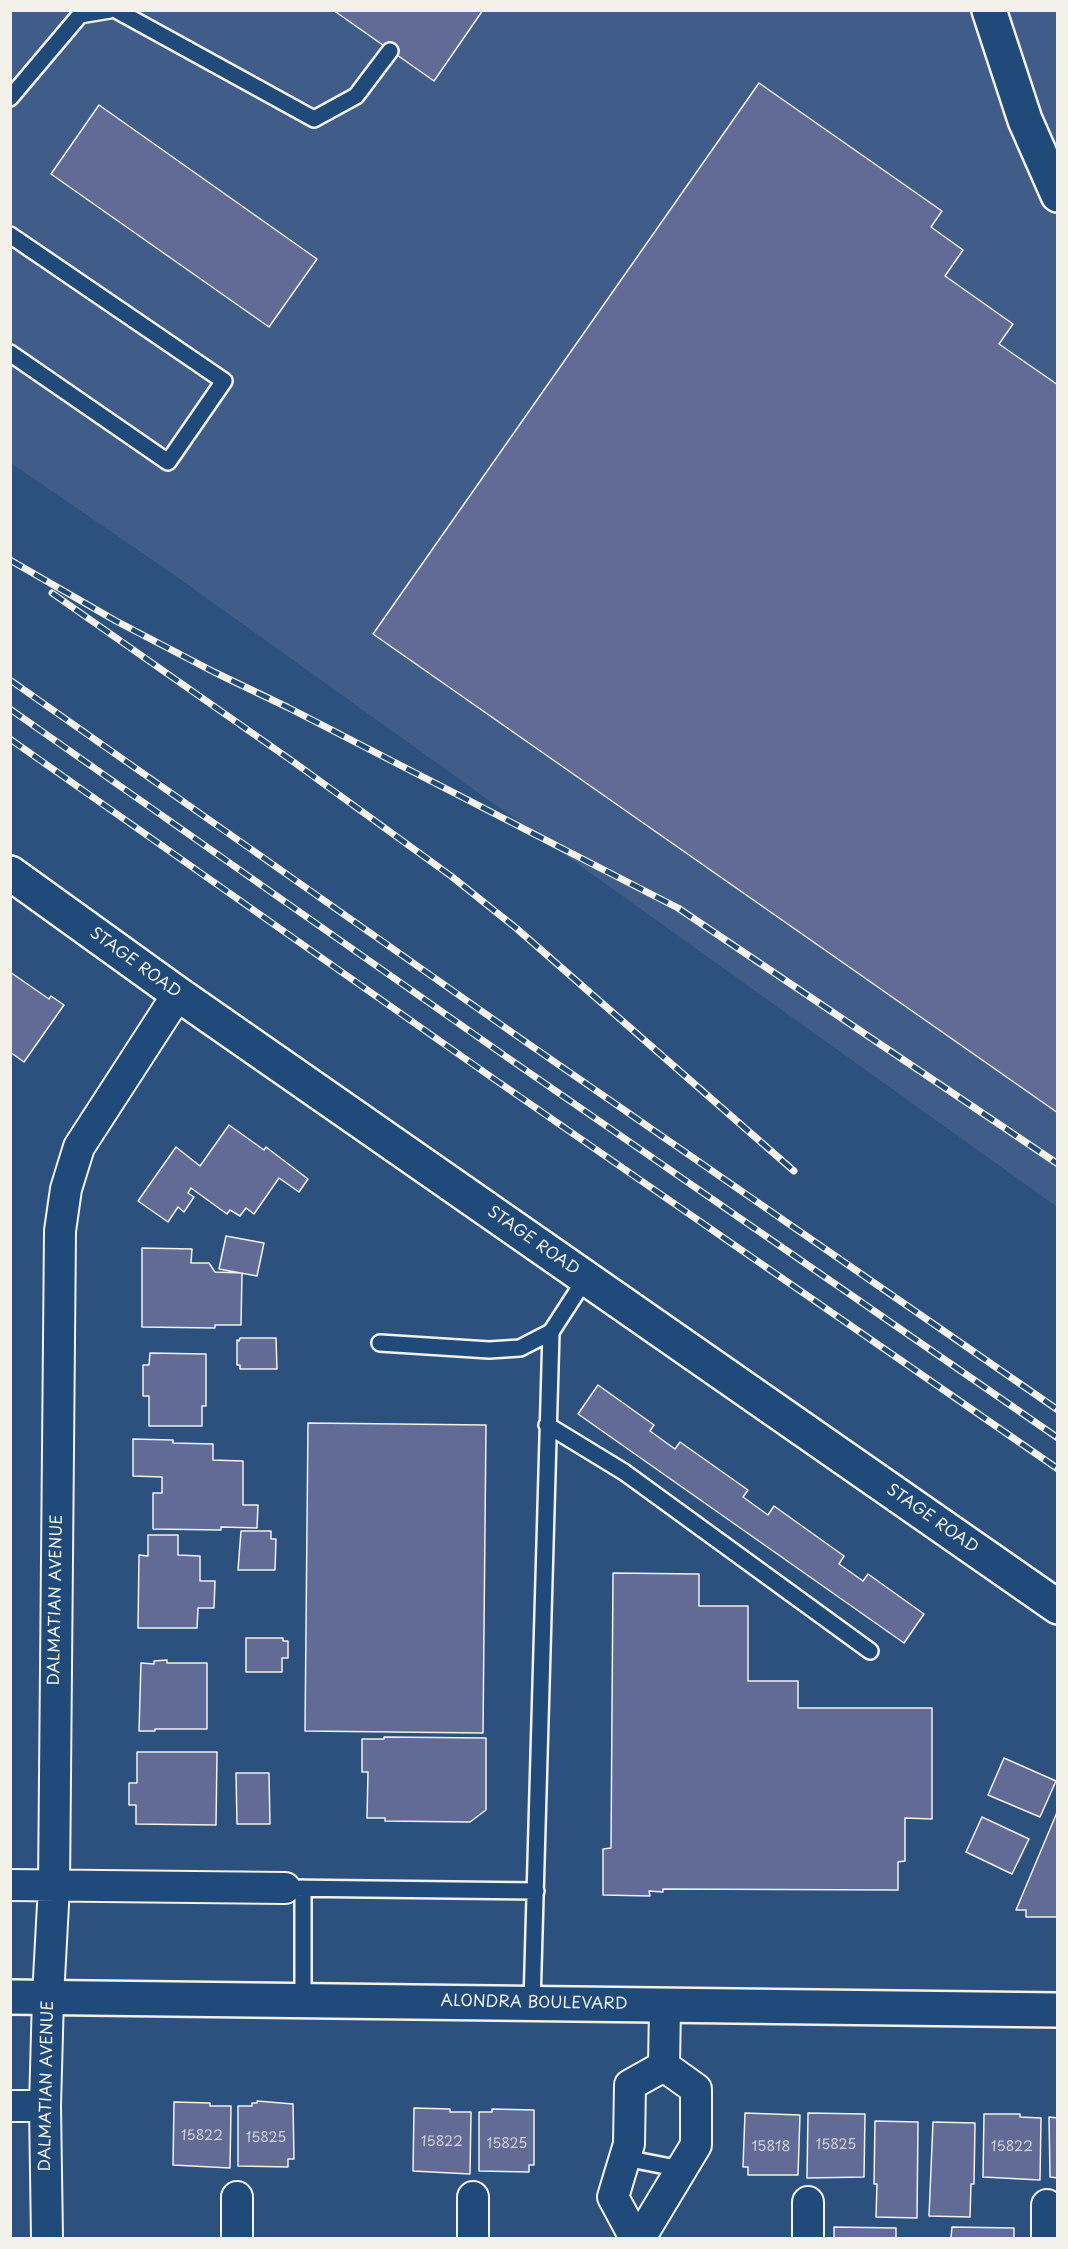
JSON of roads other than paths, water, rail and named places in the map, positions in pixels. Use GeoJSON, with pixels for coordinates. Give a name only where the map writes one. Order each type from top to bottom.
{"type":"FeatureCollection","features":[{"type":"Feature","properties":{"kind":"main road"},"geometry":{"type":"LineString","coordinates":[[989,10],[1025,120],[1058,195]]}},
{"type":"Feature","properties":{"kind":"main road","name":"STAGE ROAD"},"geometry":{"type":"LineString","coordinates":[[10,873],[178,994],[1058,1607]]}},
{"type":"Feature","properties":{"kind":"main road","name":"ALONDRA BOULEVARD"},"geometry":{"type":"LineString","coordinates":[[10,1997],[1058,2010]]}},
{"type":"Feature","properties":{"kind":"street","name":"DALMATIAN AVENUE"},"geometry":{"type":"LineString","coordinates":[[47,2238],[45,2106],[54,1886],[60,1231],[66,1189],[79,1147],[178,994]]}},
{"type":"Feature","properties":{"kind":"street"},"geometry":{"type":"LineString","coordinates":[[10,1886],[294,1888]]}},
{"type":"Feature","properties":{"kind":"street"},"geometry":{"type":"LineString","coordinates":[[664,2066],[665,2005]]}},
{"type":"Feature","properties":{"kind":"street"},"geometry":{"type":"LineString","coordinates":[[635,2238],[613,2197],[629,2144],[630,2085],[664,2066]]}},
{"type":"Feature","properties":{"kind":"street"},"geometry":{"type":"LineString","coordinates":[[640,2238],[696,2145],[696,2089],[664,2066]]}},
{"type":"Feature","properties":{"kind":"street"},"geometry":{"type":"LineString","coordinates":[[10,2106],[45,2106]]}},
{"type":"Feature","properties":{"kind":"street"},"geometry":{"type":"LineString","coordinates":[[237,2197],[237,2238]]}},
{"type":"Feature","properties":{"kind":"street"},"geometry":{"type":"LineString","coordinates":[[473,2197],[473,2238]]}},
{"type":"Feature","properties":{"kind":"street"},"geometry":{"type":"LineString","coordinates":[[808,2202],[808,2238]]}},
{"type":"Feature","properties":{"kind":"street"},"geometry":{"type":"LineString","coordinates":[[1047,2205],[1047,2238]]}},
{"type":"Feature","properties":{"kind":"lane"},"geometry":{"type":"LineString","coordinates":[[10,98],[80,15],[110,10]]}},
{"type":"Feature","properties":{"kind":"lane"},"geometry":{"type":"LineString","coordinates":[[116,10],[314,119],[356,96],[390,51]]}},
{"type":"Feature","properties":{"kind":"lane"},"geometry":{"type":"LineString","coordinates":[[10,235],[224,381],[168,462],[10,353]]}},
{"type":"Feature","properties":{"kind":"lane"},"geometry":{"type":"LineString","coordinates":[[380,1343],[489,1350],[520,1348],[551,1332],[586,1278]]}},
{"type":"Feature","properties":{"kind":"lane"},"geometry":{"type":"LineString","coordinates":[[532,2003],[551,1332]]}},
{"type":"Feature","properties":{"kind":"lane"},"geometry":{"type":"LineString","coordinates":[[547,1425],[624,1472],[870,1651]]}},
{"type":"Feature","properties":{"kind":"lane"},"geometry":{"type":"LineString","coordinates":[[303,2001],[294,1888],[536,1891]]}},
{"type":"Feature","properties":{"kind":"lane"},"geometry":{"type":"LineString","coordinates":[[625,2158],[681,2169]]}},
{"type":"Feature","properties":{"kind":"railway"},"geometry":{"type":"LineString","coordinates":[[10,560],[116,621],[678,908],[1058,1164]]}},
{"type":"Feature","properties":{"kind":"railway"},"geometry":{"type":"LineString","coordinates":[[52,593],[295,763],[451,876],[516,928],[794,1171]]}},
{"type":"Feature","properties":{"kind":"railway"},"geometry":{"type":"LineString","coordinates":[[10,680],[520,1038],[1058,1410]]}},
{"type":"Feature","properties":{"kind":"railway"},"geometry":{"type":"LineString","coordinates":[[10,709],[508,1058],[1058,1438]]}},
{"type":"Feature","properties":{"kind":"railway"},"geometry":{"type":"LineString","coordinates":[[10,739],[494,1079],[1058,1469]]}}]}
